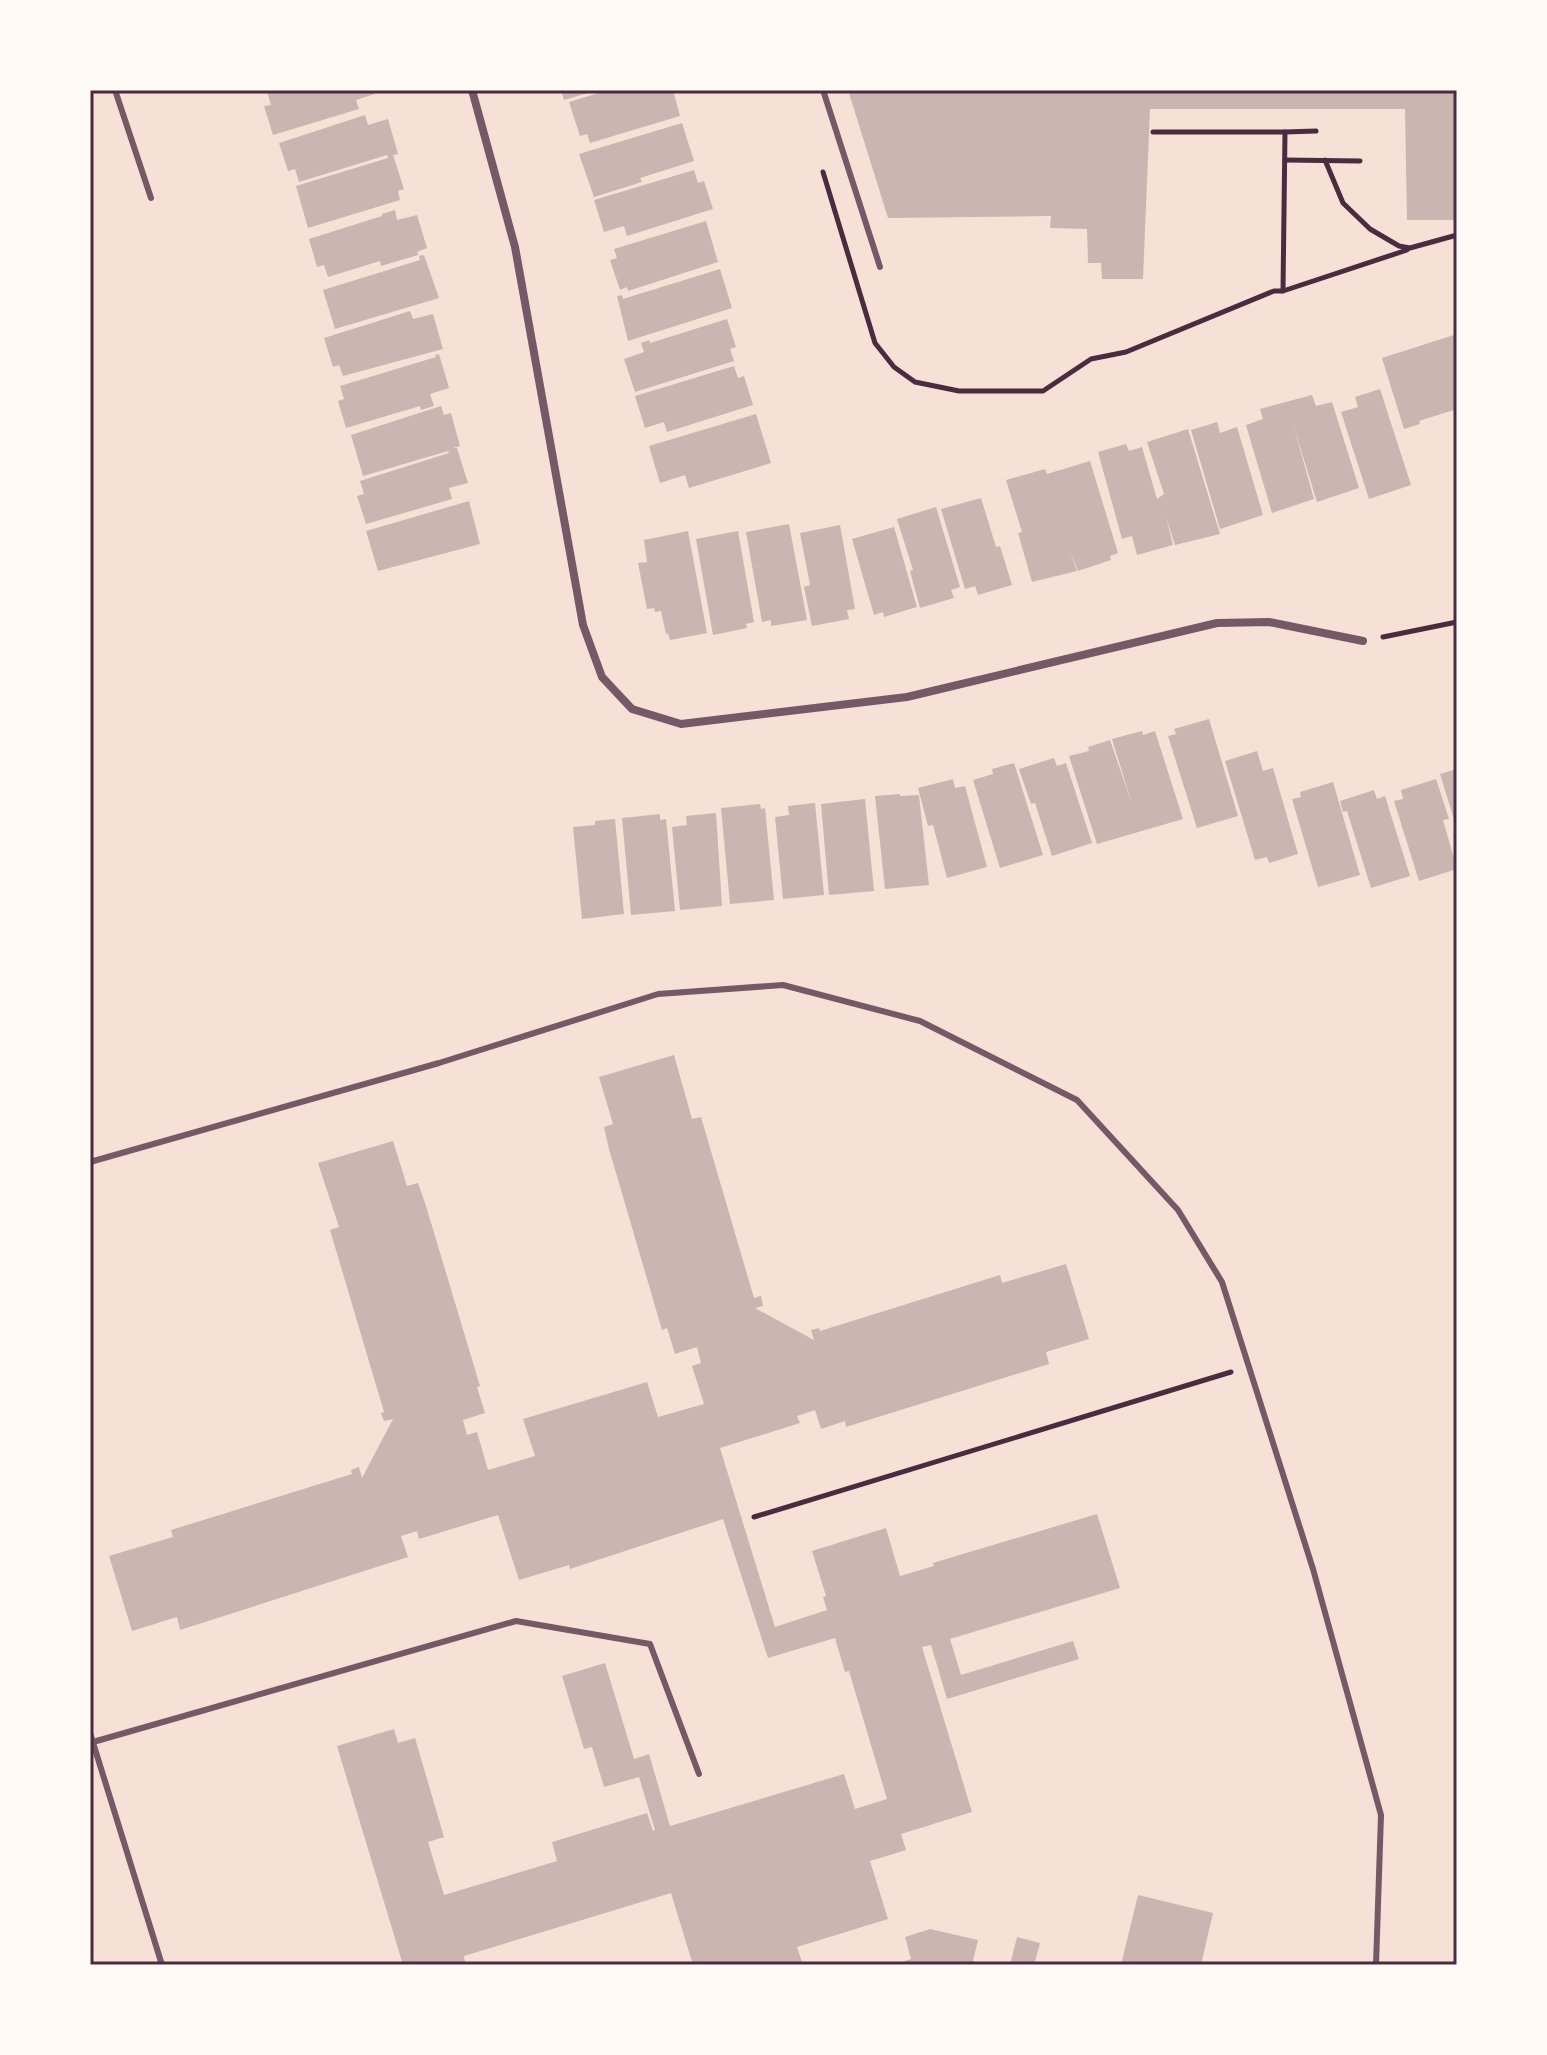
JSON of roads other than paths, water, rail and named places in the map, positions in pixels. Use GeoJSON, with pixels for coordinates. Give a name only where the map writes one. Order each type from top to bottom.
{"type":"FeatureCollection","features":[{"type":"Feature","properties":{"kind":"street"},"geometry":{"type":"LineString","coordinates":[[472,90],[515,247],[583,625],[602,677],[632,709],[681,724],[907,697],[1217,623],[1269,622],[1363,641]]}},
{"type":"Feature","properties":{"kind":"lane"},"geometry":{"type":"LineString","coordinates":[[115,90],[151,198]]}},
{"type":"Feature","properties":{"kind":"lane"},"geometry":{"type":"LineString","coordinates":[[823,90],[880,267]]}},
{"type":"Feature","properties":{"kind":"lane"},"geometry":{"type":"LineString","coordinates":[[90,1162],[439,1063],[658,994],[783,985],[920,1021],[1077,1100],[1178,1210],[1222,1282],[1313,1569],[1381,1815],[1376,1965]]}},
{"type":"Feature","properties":{"kind":"lane"},"geometry":{"type":"LineString","coordinates":[[93,1742],[516,1621],[650,1644],[699,1774]]}},
{"type":"Feature","properties":{"kind":"lane"},"geometry":{"type":"LineString","coordinates":[[90,1733],[162,1965]]}}]}
